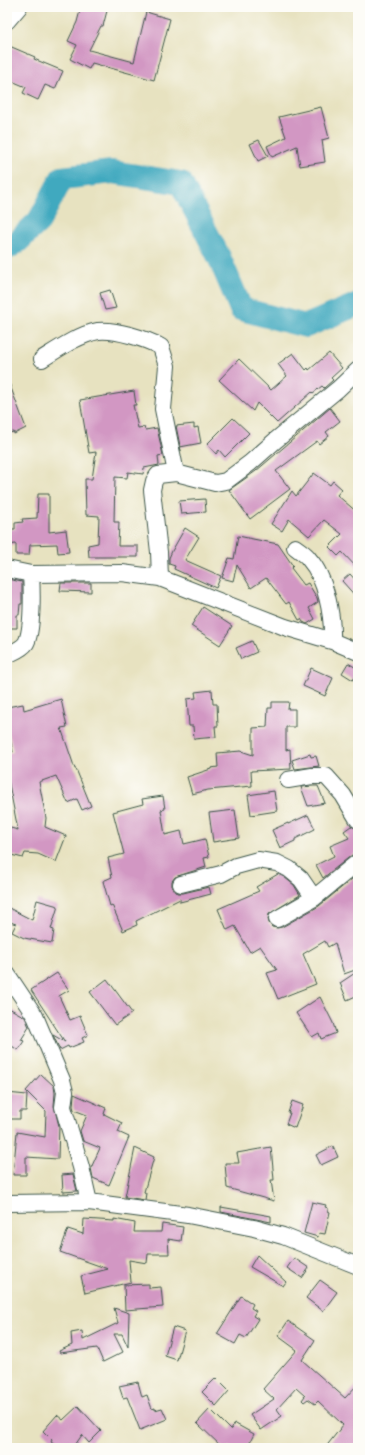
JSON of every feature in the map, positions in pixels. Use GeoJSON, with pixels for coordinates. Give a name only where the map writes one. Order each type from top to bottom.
{"type":"FeatureCollection","features":[{"type":"Feature","properties":{"kind":"street"},"geometry":{"type":"LineString","coordinates":[[7,21],[19,7]]}},
{"type":"Feature","properties":{"kind":"street"},"geometry":{"type":"LineString","coordinates":[[42,359],[73,340],[98,331],[148,340],[161,347],[168,366],[163,409],[176,473]]}},
{"type":"Feature","properties":{"kind":"street"},"geometry":{"type":"LineString","coordinates":[[160,578],[159,552],[152,490],[154,481],[158,475],[176,473],[215,483],[226,481],[250,463],[338,389],[358,370]]}},
{"type":"Feature","properties":{"kind":"street"},"geometry":{"type":"LineString","coordinates":[[295,547],[309,558],[318,571],[330,608],[332,641]]}},
{"type":"Feature","properties":{"kind":"street"},"geometry":{"type":"LineString","coordinates":[[7,569],[31,574],[122,573],[160,578],[284,627],[332,641],[358,652]]}},
{"type":"Feature","properties":{"kind":"street"},"geometry":{"type":"LineString","coordinates":[[7,655],[20,649],[25,644],[28,637],[31,606],[31,574]]}},
{"type":"Feature","properties":{"kind":"street"},"geometry":{"type":"LineString","coordinates":[[288,780],[312,776],[326,776],[343,795],[358,820]]}},
{"type":"Feature","properties":{"kind":"street"},"geometry":{"type":"LineString","coordinates":[[181,884],[221,874],[236,866],[258,860],[277,863],[289,869],[301,879],[314,898]]}},
{"type":"Feature","properties":{"kind":"street"},"geometry":{"type":"LineString","coordinates":[[277,919],[314,898],[358,862]]}},
{"type":"Feature","properties":{"kind":"street"},"geometry":{"type":"LineString","coordinates":[[7,974],[35,1016],[62,1080],[64,1092],[63,1107],[90,1202]]}},
{"type":"Feature","properties":{"kind":"street"},"geometry":{"type":"LineString","coordinates":[[7,1203],[90,1202],[162,1211],[254,1228],[283,1236],[358,1266]]}},
{"type":"Feature","properties":{"kind":"building"},"geometry":{"type":"Polygon","coordinates":[[[81,7],[108,7],[103,26],[101,26],[89,50],[134,62],[146,12],[170,19],[154,80],[92,63],[89,69],[70,59],[77,45],[68,41],[77,22],[81,7]]]}},
{"type":"Feature","properties":{"kind":"building"},"geometry":{"type":"Polygon","coordinates":[[[7,45],[35,57],[34,59],[63,71],[55,89],[45,85],[38,100],[23,93],[26,87],[7,79],[7,45]]]}},
{"type":"Feature","properties":{"kind":"building"},"geometry":{"type":"Polygon","coordinates":[[[321,107],[329,138],[322,140],[325,162],[300,166],[297,146],[272,157],[267,146],[286,137],[279,117],[321,107]]]}},
{"type":"Feature","properties":{"kind":"building"},"geometry":{"type":"Polygon","coordinates":[[[259,140],[268,156],[258,161],[250,144],[259,140]]]}},
{"type":"Feature","properties":{"kind":"building"},"geometry":{"type":"Polygon","coordinates":[[[110,290],[116,308],[105,310],[100,293],[110,290]]]}},
{"type":"Feature","properties":{"kind":"building"},"geometry":{"type":"Polygon","coordinates":[[[293,353],[306,370],[308,368],[309,370],[329,353],[342,368],[331,378],[333,380],[324,388],[322,386],[313,393],[312,392],[277,423],[257,403],[253,411],[219,380],[239,359],[271,390],[287,376],[278,364],[293,353]]]}},
{"type":"Feature","properties":{"kind":"building"},"geometry":{"type":"Polygon","coordinates":[[[7,380],[26,428],[14,434],[14,432],[7,433],[7,380]]]}},
{"type":"Feature","properties":{"kind":"building"},"geometry":{"type":"Polygon","coordinates":[[[134,391],[136,405],[133,405],[138,428],[144,427],[145,430],[157,428],[163,455],[158,456],[159,465],[144,468],[143,474],[128,472],[127,478],[115,477],[114,522],[119,522],[118,546],[138,546],[138,557],[89,557],[88,545],[98,543],[99,516],[86,515],[85,479],[92,479],[96,452],[89,453],[80,400],[134,391]]]}},
{"type":"Feature","properties":{"kind":"building"},"geometry":{"type":"Polygon","coordinates":[[[330,408],[340,421],[326,432],[329,436],[319,444],[317,441],[276,471],[290,489],[250,519],[229,490],[256,471],[330,408]]]}},
{"type":"Feature","properties":{"kind":"building"},"geometry":{"type":"Polygon","coordinates":[[[233,418],[249,433],[225,457],[219,450],[216,454],[207,444],[233,418]]]}},
{"type":"Feature","properties":{"kind":"building"},"geometry":{"type":"Polygon","coordinates":[[[194,424],[194,428],[198,427],[201,443],[180,447],[176,426],[194,424]]]}},
{"type":"Feature","properties":{"kind":"building"},"geometry":{"type":"Polygon","coordinates":[[[314,473],[330,485],[333,481],[342,489],[337,495],[358,513],[358,569],[342,552],[338,556],[329,547],[342,534],[324,520],[309,536],[289,519],[282,531],[271,524],[292,491],[296,496],[314,473]]]}},
{"type":"Feature","properties":{"kind":"building"},"geometry":{"type":"Polygon","coordinates":[[[38,494],[49,494],[49,532],[66,530],[69,552],[58,553],[57,544],[30,545],[29,555],[16,555],[16,544],[7,545],[7,529],[15,529],[15,523],[23,522],[22,519],[37,518],[38,494]]]}},
{"type":"Feature","properties":{"kind":"building"},"geometry":{"type":"Polygon","coordinates":[[[205,499],[206,512],[181,514],[179,501],[205,499]]]}},
{"type":"Feature","properties":{"kind":"building"},"geometry":{"type":"Polygon","coordinates":[[[185,528],[199,537],[185,560],[221,576],[216,588],[174,569],[175,566],[169,564],[169,558],[172,551],[185,528]]]}},
{"type":"Feature","properties":{"kind":"building"},"geometry":{"type":"Polygon","coordinates":[[[238,536],[278,544],[293,566],[291,568],[304,585],[308,583],[317,598],[318,602],[309,608],[315,619],[307,624],[301,619],[299,620],[289,602],[286,604],[266,578],[251,588],[237,565],[233,581],[222,578],[229,558],[234,559],[238,536]]]}},
{"type":"Feature","properties":{"kind":"building"},"geometry":{"type":"Polygon","coordinates":[[[350,574],[358,583],[358,599],[342,581],[350,574]]]}},
{"type":"Feature","properties":{"kind":"building"},"geometry":{"type":"Polygon","coordinates":[[[7,579],[22,582],[22,604],[20,604],[19,615],[17,615],[17,628],[7,628],[7,579]]]}},
{"type":"Feature","properties":{"kind":"building"},"geometry":{"type":"Polygon","coordinates":[[[61,583],[91,583],[91,592],[60,591],[61,583]]]}},
{"type":"Feature","properties":{"kind":"building"},"geometry":{"type":"Polygon","coordinates":[[[203,607],[232,626],[220,645],[191,626],[203,607]]]}},
{"type":"Feature","properties":{"kind":"building"},"geometry":{"type":"Polygon","coordinates":[[[252,641],[257,652],[241,659],[236,648],[252,641]]]}},
{"type":"Feature","properties":{"kind":"building"},"geometry":{"type":"Polygon","coordinates":[[[348,663],[358,669],[358,673],[353,680],[342,673],[348,663]]]}},
{"type":"Feature","properties":{"kind":"building"},"geometry":{"type":"Polygon","coordinates":[[[311,668],[333,678],[325,696],[303,686],[311,668]]]}},
{"type":"Feature","properties":{"kind":"building"},"geometry":{"type":"Polygon","coordinates":[[[212,690],[213,704],[217,704],[218,726],[215,726],[216,737],[194,739],[193,726],[189,726],[187,699],[196,698],[195,692],[212,690]]]}},
{"type":"Feature","properties":{"kind":"building"},"geometry":{"type":"Polygon","coordinates":[[[61,699],[67,727],[61,728],[75,769],[91,806],[82,810],[77,799],[68,803],[56,776],[39,782],[46,818],[45,827],[66,836],[56,862],[38,854],[25,853],[23,858],[7,854],[7,827],[18,830],[7,774],[7,753],[13,752],[7,726],[7,707],[23,704],[24,710],[61,699]]]}},
{"type":"Feature","properties":{"kind":"building"},"geometry":{"type":"Polygon","coordinates":[[[272,702],[289,702],[288,709],[295,709],[295,727],[286,727],[286,750],[290,749],[291,769],[251,771],[252,786],[208,790],[192,794],[187,777],[218,767],[217,753],[241,751],[253,755],[253,728],[267,727],[268,708],[272,708],[272,702]]]}},
{"type":"Feature","properties":{"kind":"building"},"geometry":{"type":"Polygon","coordinates":[[[310,754],[311,757],[316,756],[319,766],[295,769],[292,760],[310,754]]]}},
{"type":"Feature","properties":{"kind":"building"},"geometry":{"type":"Polygon","coordinates":[[[318,786],[325,803],[308,806],[301,787],[318,786]]]}},
{"type":"Feature","properties":{"kind":"building"},"geometry":{"type":"Polygon","coordinates":[[[274,791],[277,811],[251,815],[248,795],[274,791]]]}},
{"type":"Feature","properties":{"kind":"building"},"geometry":{"type":"Polygon","coordinates":[[[163,796],[165,809],[161,810],[165,835],[181,831],[184,844],[205,839],[209,857],[204,858],[206,867],[175,877],[172,881],[172,887],[174,891],[183,893],[209,887],[211,894],[180,902],[180,899],[136,921],[137,925],[123,931],[112,905],[110,906],[103,881],[112,877],[108,858],[124,854],[113,812],[143,804],[142,799],[163,796]]]}},
{"type":"Feature","properties":{"kind":"building"},"geometry":{"type":"Polygon","coordinates":[[[235,810],[239,838],[213,842],[209,813],[235,810]]]}},
{"type":"Feature","properties":{"kind":"building"},"geometry":{"type":"Polygon","coordinates":[[[308,815],[315,829],[280,848],[272,830],[308,815]]]}},
{"type":"Feature","properties":{"kind":"building"},"geometry":{"type":"Polygon","coordinates":[[[351,826],[358,829],[358,853],[352,855],[323,878],[316,865],[334,856],[330,846],[349,838],[344,831],[351,826]]]}},
{"type":"Feature","properties":{"kind":"building"},"geometry":{"type":"Polygon","coordinates":[[[278,874],[294,885],[300,895],[269,914],[269,923],[272,927],[277,928],[282,927],[319,906],[358,874],[358,969],[344,974],[335,943],[328,947],[325,941],[303,954],[316,984],[278,999],[267,973],[277,970],[260,946],[250,952],[235,926],[227,930],[218,909],[259,891],[256,887],[278,874]]]}},
{"type":"Feature","properties":{"kind":"building"},"geometry":{"type":"Polygon","coordinates":[[[37,900],[58,906],[51,929],[54,930],[52,943],[24,938],[12,932],[16,924],[7,921],[7,907],[32,920],[37,900]]]}},
{"type":"Feature","properties":{"kind":"building"},"geometry":{"type":"Polygon","coordinates":[[[358,971],[358,995],[347,1000],[340,983],[358,971]]]}},
{"type":"Feature","properties":{"kind":"building"},"geometry":{"type":"Polygon","coordinates":[[[57,973],[69,990],[59,996],[70,1020],[80,1016],[88,1035],[82,1038],[84,1042],[69,1048],[68,1046],[60,1050],[53,1035],[65,1042],[31,990],[57,973]]]}},
{"type":"Feature","properties":{"kind":"building"},"geometry":{"type":"Polygon","coordinates":[[[107,979],[132,1013],[115,1025],[90,992],[107,979]]]}},
{"type":"Feature","properties":{"kind":"building"},"geometry":{"type":"Polygon","coordinates":[[[320,997],[333,1023],[336,1033],[321,1039],[319,1033],[312,1037],[296,1013],[320,997]]]}},
{"type":"Feature","properties":{"kind":"building"},"geometry":{"type":"Polygon","coordinates":[[[7,1007],[25,1017],[29,1027],[21,1040],[24,1041],[18,1050],[7,1043],[7,1007]]]}},
{"type":"Feature","properties":{"kind":"building"},"geometry":{"type":"Polygon","coordinates":[[[41,1074],[54,1086],[54,1106],[59,1126],[58,1159],[26,1157],[26,1175],[13,1175],[17,1132],[45,1137],[46,1111],[26,1091],[41,1074]]]}},
{"type":"Feature","properties":{"kind":"building"},"geometry":{"type":"Polygon","coordinates":[[[7,1093],[27,1095],[26,1111],[20,1111],[20,1119],[7,1119],[7,1093]]]}},
{"type":"Feature","properties":{"kind":"building"},"geometry":{"type":"Polygon","coordinates":[[[74,1094],[106,1108],[104,1114],[122,1123],[118,1132],[129,1137],[109,1185],[93,1178],[91,1168],[100,1148],[83,1141],[80,1131],[87,1115],[74,1110],[74,1094]]]}},
{"type":"Feature","properties":{"kind":"building"},"geometry":{"type":"Polygon","coordinates":[[[292,1101],[303,1105],[295,1128],[286,1124],[292,1101]]]}},
{"type":"Feature","properties":{"kind":"building"},"geometry":{"type":"Polygon","coordinates":[[[333,1146],[338,1157],[321,1165],[316,1155],[333,1146]]]}},
{"type":"Feature","properties":{"kind":"building"},"geometry":{"type":"Polygon","coordinates":[[[271,1147],[274,1180],[271,1180],[274,1201],[227,1188],[225,1163],[239,1163],[237,1153],[271,1147]]]}},
{"type":"Feature","properties":{"kind":"building"},"geometry":{"type":"Polygon","coordinates":[[[135,1148],[154,1157],[144,1192],[146,1193],[145,1200],[125,1197],[135,1148]]]}},
{"type":"Feature","properties":{"kind":"building"},"geometry":{"type":"Polygon","coordinates":[[[73,1174],[77,1191],[63,1192],[62,1175],[73,1174]]]}},
{"type":"Feature","properties":{"kind":"building"},"geometry":{"type":"Polygon","coordinates":[[[312,1202],[326,1205],[325,1207],[328,1208],[328,1211],[330,1212],[325,1234],[319,1233],[318,1237],[304,1233],[312,1202]]]}},
{"type":"Feature","properties":{"kind":"building"},"geometry":{"type":"Polygon","coordinates":[[[221,1207],[271,1216],[271,1222],[221,1212],[221,1207]]]}},
{"type":"Feature","properties":{"kind":"building"},"geometry":{"type":"Polygon","coordinates":[[[84,1219],[114,1221],[114,1219],[135,1223],[134,1232],[161,1232],[162,1224],[183,1227],[181,1241],[168,1239],[169,1254],[148,1254],[147,1263],[129,1260],[131,1282],[85,1293],[81,1276],[108,1269],[60,1252],[68,1229],[83,1234],[84,1219]]]}},
{"type":"Feature","properties":{"kind":"building"},"geometry":{"type":"Polygon","coordinates":[[[257,1255],[286,1282],[283,1286],[250,1267],[257,1255]]]}},
{"type":"Feature","properties":{"kind":"building"},"geometry":{"type":"Polygon","coordinates":[[[294,1258],[309,1268],[302,1278],[287,1268],[294,1258]]]}},
{"type":"Feature","properties":{"kind":"building"},"geometry":{"type":"Polygon","coordinates":[[[320,1280],[337,1292],[323,1311],[306,1298],[320,1280]]]}},
{"type":"Feature","properties":{"kind":"building"},"geometry":{"type":"Polygon","coordinates":[[[149,1284],[149,1288],[161,1287],[163,1307],[125,1310],[124,1285],[149,1284]]]}},
{"type":"Feature","properties":{"kind":"building"},"geometry":{"type":"Polygon","coordinates":[[[241,1296],[253,1304],[251,1308],[256,1311],[253,1316],[258,1319],[246,1338],[240,1335],[235,1344],[217,1334],[241,1296]]]}},
{"type":"Feature","properties":{"kind":"building"},"geometry":{"type":"Polygon","coordinates":[[[114,1308],[129,1313],[128,1347],[122,1334],[114,1334],[123,1352],[103,1362],[97,1348],[60,1353],[59,1351],[72,1345],[71,1333],[82,1331],[83,1340],[118,1323],[114,1308]]]}},
{"type":"Feature","properties":{"kind":"building"},"geometry":{"type":"Polygon","coordinates":[[[288,1321],[315,1340],[302,1360],[345,1398],[358,1384],[358,1441],[352,1448],[325,1448],[343,1425],[318,1401],[315,1404],[308,1399],[304,1402],[302,1400],[305,1396],[296,1388],[277,1409],[282,1416],[261,1430],[250,1415],[274,1399],[263,1389],[297,1350],[278,1336],[288,1321]]]}},
{"type":"Feature","properties":{"kind":"building"},"geometry":{"type":"Polygon","coordinates":[[[173,1327],[185,1331],[177,1360],[165,1356],[173,1327]]]}},
{"type":"Feature","properties":{"kind":"building"},"geometry":{"type":"Polygon","coordinates":[[[216,1378],[229,1391],[216,1406],[202,1392],[216,1378]]]}},
{"type":"Feature","properties":{"kind":"building"},"geometry":{"type":"Polygon","coordinates":[[[138,1382],[142,1397],[147,1395],[152,1409],[155,1408],[155,1410],[162,1408],[167,1419],[140,1430],[127,1397],[123,1398],[119,1386],[138,1382]]]}},
{"type":"Feature","properties":{"kind":"building"},"geometry":{"type":"Polygon","coordinates":[[[78,1406],[101,1431],[89,1443],[82,1435],[73,1448],[59,1448],[51,1442],[52,1440],[43,1431],[57,1415],[63,1420],[78,1406]]]}},
{"type":"Feature","properties":{"kind":"building"},"geometry":{"type":"Polygon","coordinates":[[[210,1409],[231,1430],[234,1423],[254,1434],[247,1448],[223,1448],[197,1423],[210,1409]]]}},
{"type":"Feature","properties":{"kind":"waterway"},"geometry":{"type":"LineString","coordinates":[[7,248],[17,242],[39,221],[62,178],[112,172],[181,183],[219,257],[241,309],[306,326],[358,304]]}}]}
